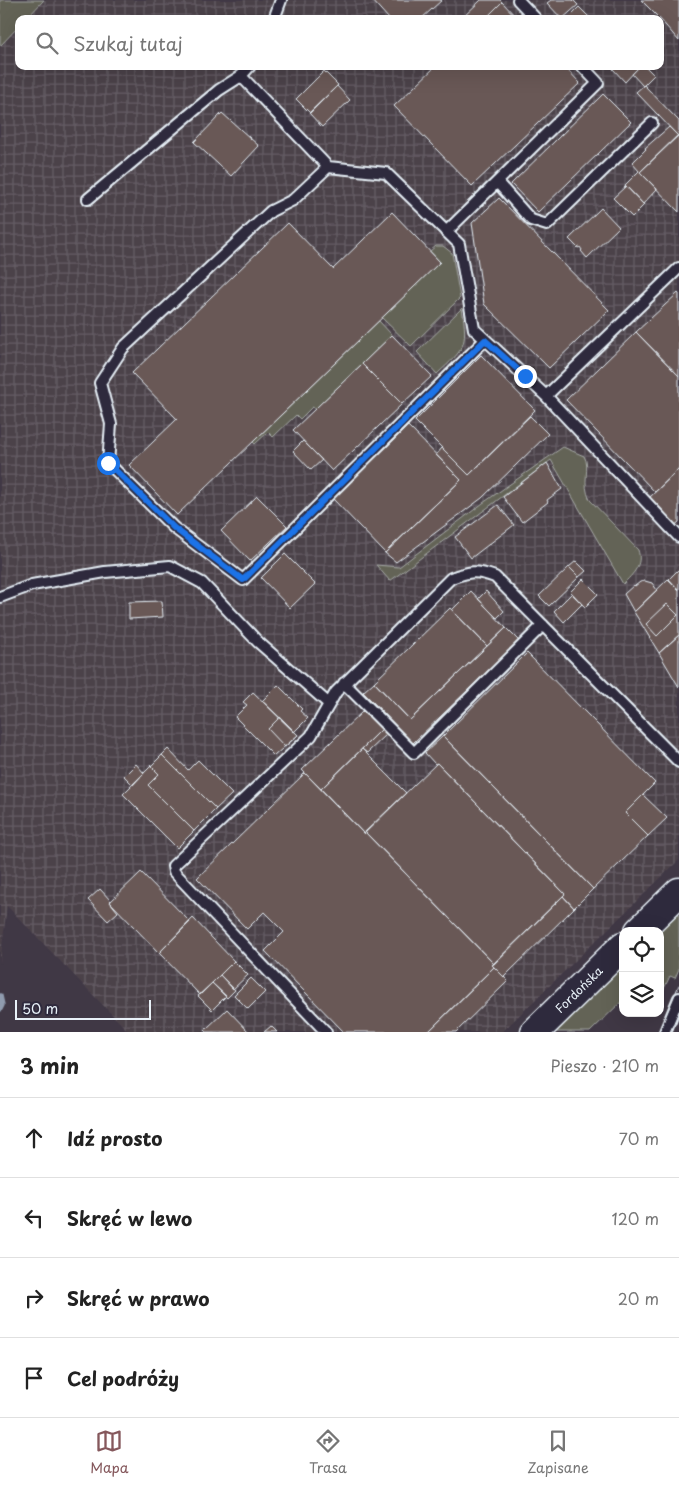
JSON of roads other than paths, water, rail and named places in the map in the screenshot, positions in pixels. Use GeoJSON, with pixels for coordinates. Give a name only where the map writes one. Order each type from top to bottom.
{"type":"FeatureCollection","features":[{"type":"Feature","properties":{"kind":"main road"},"geometry":{"type":"LineString","coordinates":[[643,927],[679,892]]}},
{"type":"Feature","properties":{"kind":"main road","name":"Fordońska"},"geometry":{"type":"LineString","coordinates":[[535,1032],[619,950]]}},
{"type":"Feature","properties":{"kind":"lane"},"geometry":{"type":"LineString","coordinates":[[275,15],[281,0]]}},
{"type":"Feature","properties":{"kind":"lane"},"geometry":{"type":"LineString","coordinates":[[518,0],[532,15]]}},
{"type":"Feature","properties":{"kind":"lane"},"geometry":{"type":"LineString","coordinates":[[88,199],[219,90],[246,70]]}},
{"type":"Feature","properties":{"kind":"lane"},"geometry":{"type":"LineString","coordinates":[[446,232],[598,84],[586,70]]}},
{"type":"Feature","properties":{"kind":"lane"},"geometry":{"type":"LineString","coordinates":[[240,76],[328,167],[386,174],[459,244],[474,329],[546,396],[679,537]]}},
{"type":"Feature","properties":{"kind":"lane"},"geometry":{"type":"LineString","coordinates":[[497,182],[531,220],[547,225],[652,123]]}},
{"type":"Feature","properties":{"kind":"lane"},"geometry":{"type":"LineString","coordinates":[[328,167],[293,200],[271,210],[123,348],[100,383],[111,424],[108,463],[174,528],[243,580],[485,340]]}},
{"type":"Feature","properties":{"kind":"lane"},"geometry":{"type":"LineString","coordinates":[[546,396],[679,268]]}},
{"type":"Feature","properties":{"kind":"lane"},"geometry":{"type":"LineString","coordinates":[[0,597],[32,586],[105,572],[170,566],[202,583],[258,642],[329,704]]}},
{"type":"Feature","properties":{"kind":"lane"},"geometry":{"type":"LineString","coordinates":[[326,1032],[174,872],[173,866],[311,736],[336,692],[451,578],[477,571],[495,577],[679,762]]}},
{"type":"Feature","properties":{"kind":"lane"},"geometry":{"type":"LineString","coordinates":[[344,683],[414,753],[543,625]]}},
{"type":"Feature","properties":{"kind":"lane"},"geometry":{"type":"LineString","coordinates":[[665,1032],[678,1000]]}},
{"type":"Feature","properties":{"kind":"waterway"},"geometry":{"type":"LineString","coordinates":[[0,996],[2,1005],[0,1009]]}},
{"type":"Feature","properties":{"kind":"tram line"},"geometry":{"type":"LineString","coordinates":[[659,1032],[679,985]]}},
{"type":"Feature","properties":{"kind":"tram line"},"geometry":{"type":"LineString","coordinates":[[670,1032],[679,1011]]}}]}
